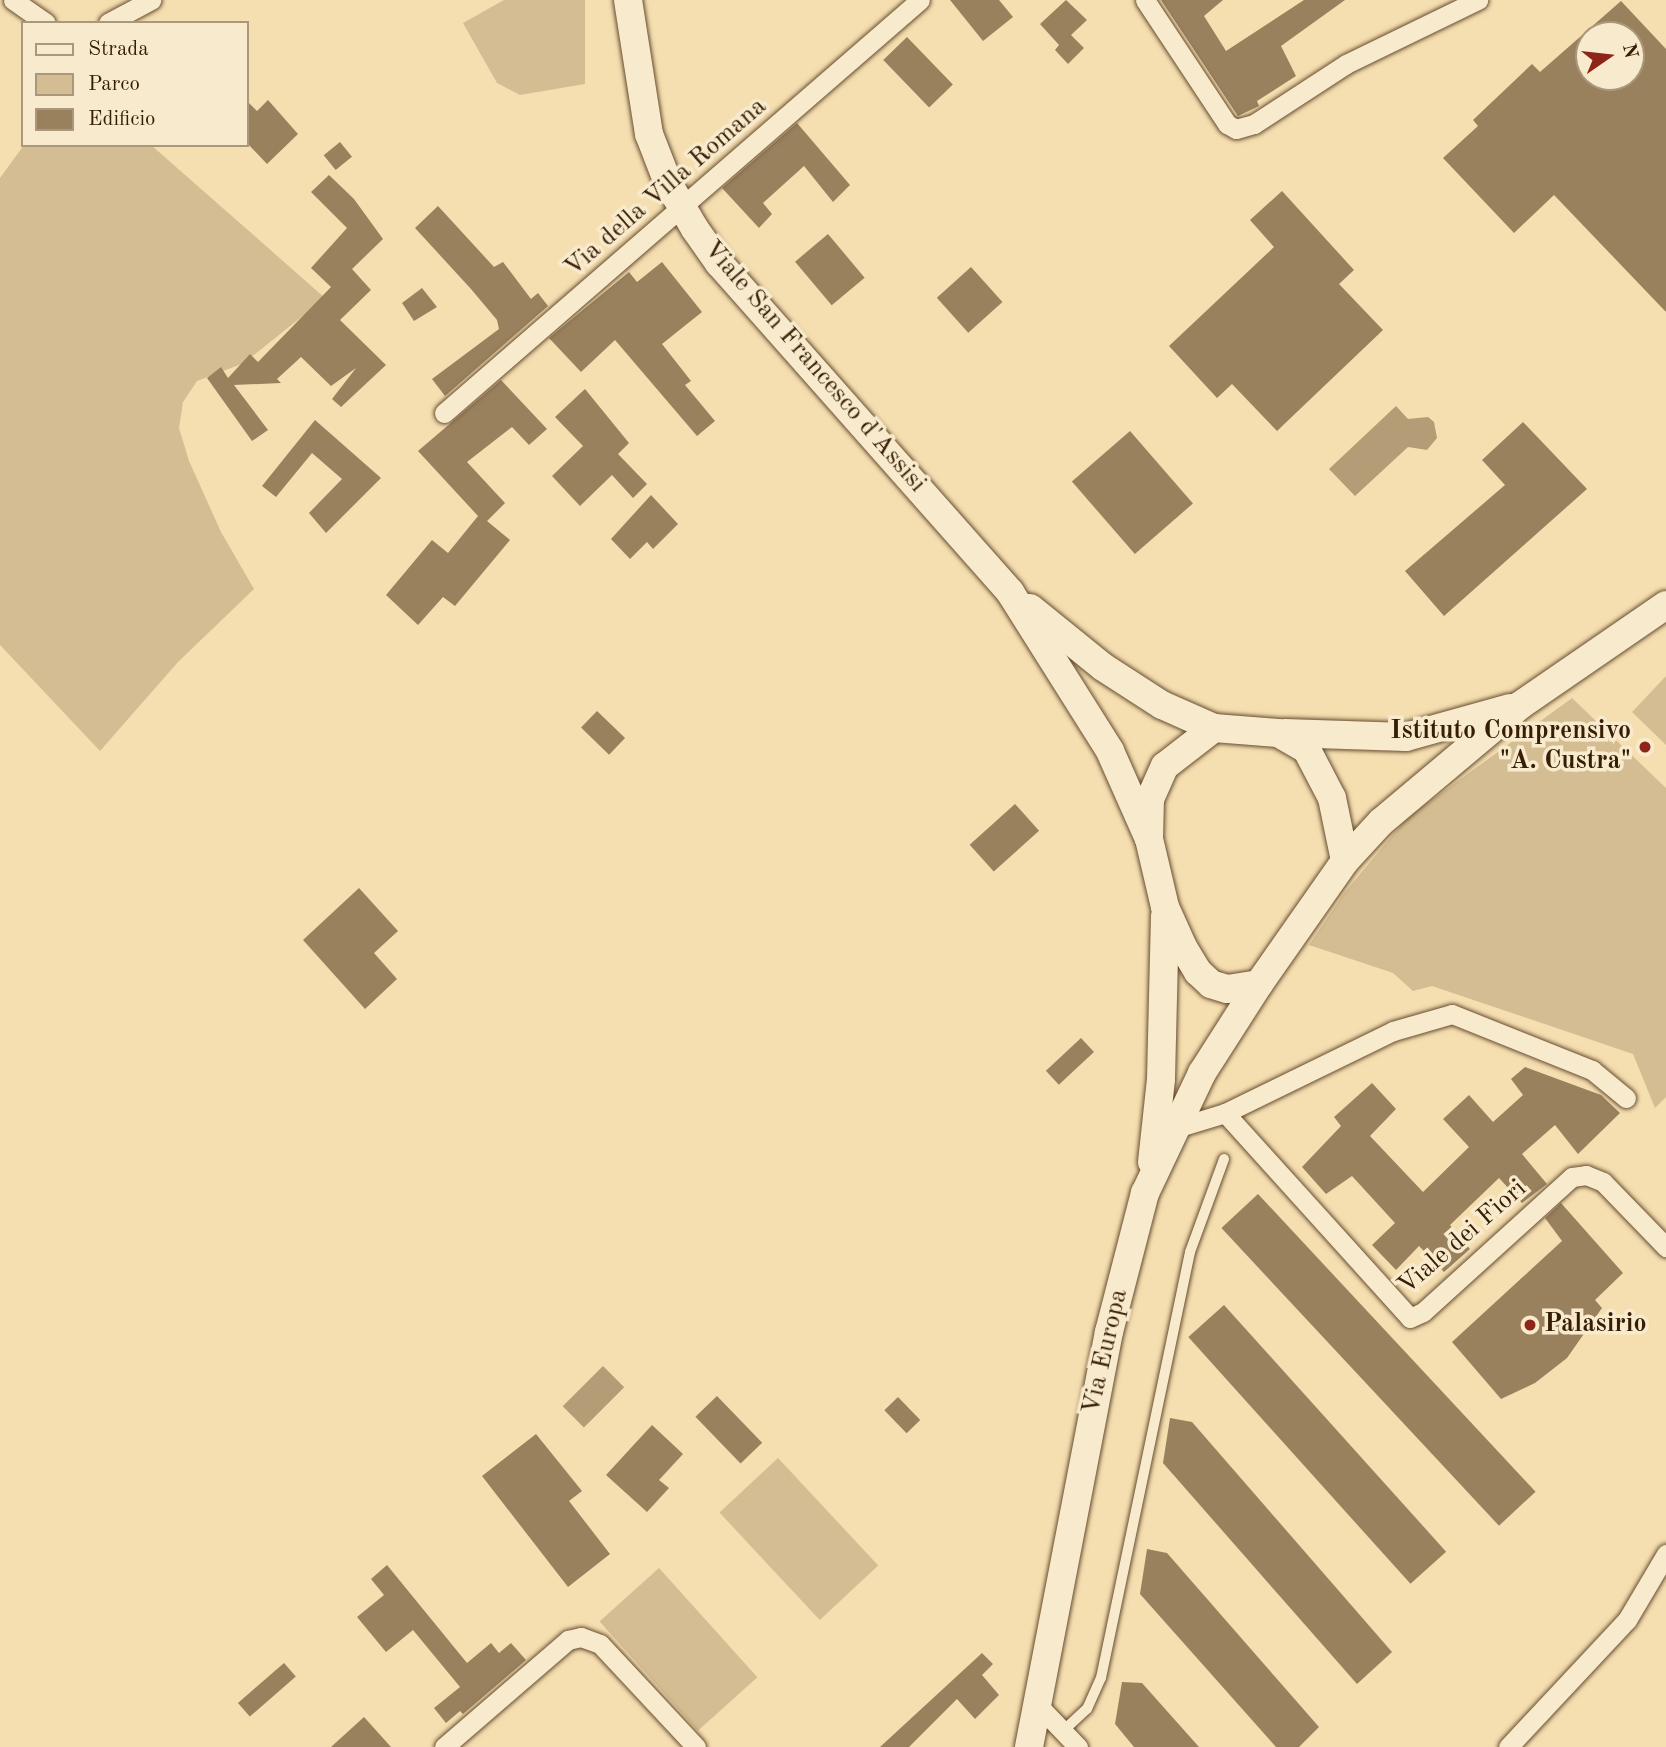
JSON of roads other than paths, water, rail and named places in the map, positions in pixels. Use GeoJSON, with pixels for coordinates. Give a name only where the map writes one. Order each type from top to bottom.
{"type":"FeatureCollection","features":[{"type":"Feature","properties":{"kind":"street"},"geometry":{"type":"LineString","coordinates":[[13,0],[43,21]]}},
{"type":"Feature","properties":{"kind":"street"},"geometry":{"type":"LineString","coordinates":[[112,21],[151,0]]}},
{"type":"Feature","properties":{"kind":"street","name":"Viale San Francesco d'Assisi"},"geometry":{"type":"LineString","coordinates":[[628,0],[649,134],[684,209],[719,263],[1010,592],[1110,751],[1149,839]]}},
{"type":"Feature","properties":{"kind":"street","name":"Via della Villa Romana"},"geometry":{"type":"LineString","coordinates":[[444,413],[684,209],[920,0]]}},
{"type":"Feature","properties":{"kind":"street"},"geometry":{"type":"LineString","coordinates":[[1144,0],[1227,124],[1236,129],[1254,124],[1346,64],[1478,0]]}},
{"type":"Feature","properties":{"kind":"street","name":"Viale San Francesco d'Assisi"},"geometry":{"type":"LineString","coordinates":[[1010,592],[1103,667],[1162,705],[1214,728]]}},
{"type":"Feature","properties":{"kind":"street"},"geometry":{"type":"LineString","coordinates":[[1519,706],[1406,737],[1330,738],[1214,728],[1165,766],[1150,799],[1149,839],[1165,907],[1183,947],[1211,984],[1227,989],[1258,984],[1345,861],[1381,822],[1519,706],[1666,605]]}},
{"type":"Feature","properties":{"kind":"street"},"geometry":{"type":"LineString","coordinates":[[1278,733],[1307,750],[1332,798],[1345,861]]}},
{"type":"Feature","properties":{"kind":"street"},"geometry":{"type":"LineString","coordinates":[[1150,1182],[1161,1079],[1165,907]]}},
{"type":"Feature","properties":{"kind":"street","name":"Via Europa"},"geometry":{"type":"LineString","coordinates":[[1029,1747],[1034,1701],[1109,1332],[1150,1182],[1202,1073],[1258,984]]}},
{"type":"Feature","properties":{"kind":"street"},"geometry":{"type":"LineString","coordinates":[[1176,1128],[1225,1113],[1392,1031],[1452,1014],[1592,1070],[1626,1098]]}},
{"type":"Feature","properties":{"kind":"street","name":"Viale dei Fiori"},"geometry":{"type":"LineString","coordinates":[[1225,1113],[1410,1318],[1423,1312],[1572,1177],[1586,1175],[1603,1182],[1666,1247]]}},
{"type":"Feature","properties":{"kind":"street"},"geometry":{"type":"LineString","coordinates":[[1508,1747],[1627,1620],[1666,1554]]}},
{"type":"Feature","properties":{"kind":"street"},"geometry":{"type":"LineString","coordinates":[[444,1747],[568,1640],[581,1637],[600,1644],[696,1747]]}},
{"type":"Feature","properties":{"kind":"street"},"geometry":{"type":"LineString","coordinates":[[1034,1701],[1078,1747]]}},
{"type":"Feature","properties":{"kind":"lane"},"geometry":{"type":"LineString","coordinates":[[1063,1731],[1087,1709],[1101,1678],[1189,1252],[1224,1160]]}},
{"type":"Feature","properties":{"kind":"place","name":"Istituto Comprensivo \"A. Custra\""},"geometry":{"type":"Point","coordinates":[1645,747]}},
{"type":"Feature","properties":{"kind":"place","name":"Palasirio"},"geometry":{"type":"Point","coordinates":[1530,1325]}}]}
